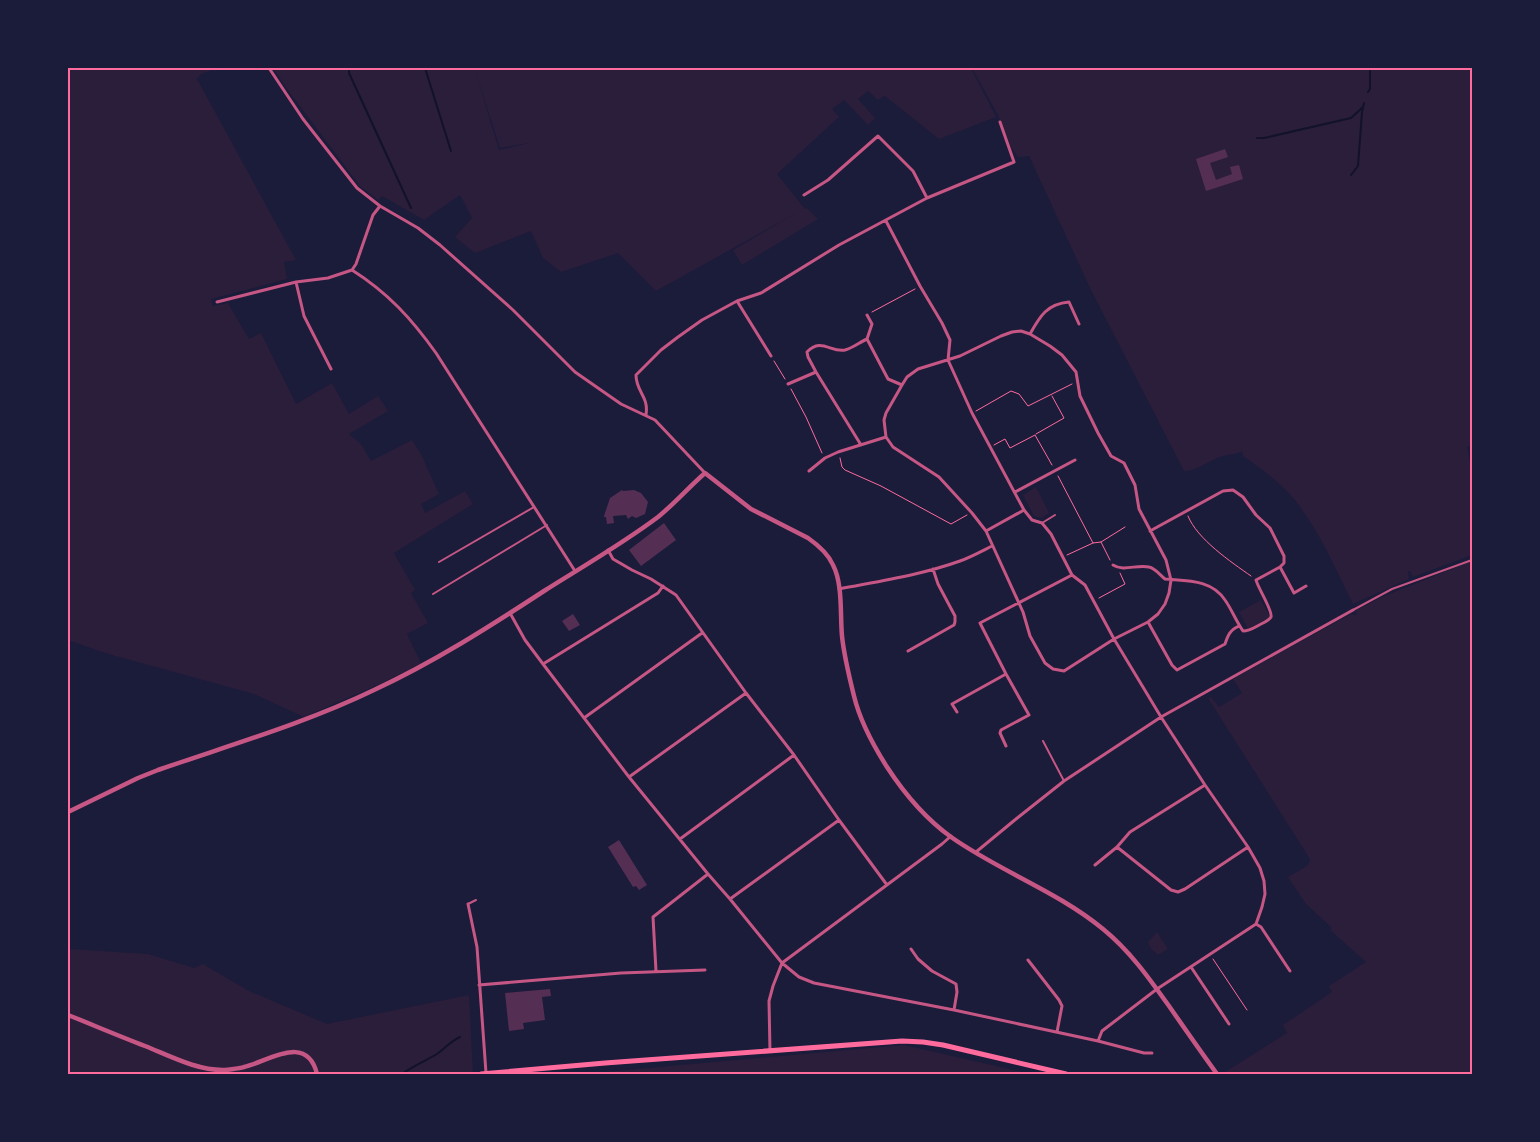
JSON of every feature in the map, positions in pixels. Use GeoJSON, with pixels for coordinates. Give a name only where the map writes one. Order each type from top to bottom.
{"type":"FeatureCollection","features":[{"type":"Feature","properties":{"kind":"main road"},"geometry":{"type":"LineString","coordinates":[[481,1074],[902,1041],[923,1042],[1066,1074]]}},
{"type":"Feature","properties":{"kind":"street"},"geometry":{"type":"LineString","coordinates":[[268,68],[303,119],[358,188],[380,206],[418,228],[453,257],[514,310],[575,372],[621,404],[660,425],[705,473],[751,510],[808,538],[823,549],[834,565],[838,579],[844,650],[852,688],[861,718],[872,742],[888,769],[907,794],[951,836],[1067,904],[1102,928],[1125,948],[1217,1074]]}},
{"type":"Feature","properties":{"kind":"street"},"geometry":{"type":"LineString","coordinates":[[646,416],[648,406],[645,397],[636,383],[636,375],[661,350],[702,320],[737,301],[761,293],[839,245],[927,198],[1014,162],[1000,122]]}},
{"type":"Feature","properties":{"kind":"street"},"geometry":{"type":"LineString","coordinates":[[804,195],[828,180],[878,136],[913,171],[927,198]]}},
{"type":"Feature","properties":{"kind":"street"},"geometry":{"type":"LineString","coordinates":[[217,302],[296,282],[328,278],[352,270],[356,264],[373,215],[380,206]]}},
{"type":"Feature","properties":{"kind":"street"},"geometry":{"type":"LineString","coordinates":[[886,221],[942,323],[950,340],[948,360],[972,412],[1024,510],[1032,520],[1042,523],[1051,534],[1072,575],[1085,585],[1114,639],[1161,717],[1248,847],[1260,868],[1264,881],[1265,894],[1256,924],[1157,990],[1102,1031],[1098,1041]]}},
{"type":"Feature","properties":{"kind":"street"},"geometry":{"type":"LineString","coordinates":[[352,270],[371,282],[394,302],[419,329],[576,571]]}},
{"type":"Feature","properties":{"kind":"street"},"geometry":{"type":"LineString","coordinates":[[296,282],[304,316],[331,369]]}},
{"type":"Feature","properties":{"kind":"street"},"geometry":{"type":"LineString","coordinates":[[737,301],[771,356]]}},
{"type":"Feature","properties":{"kind":"street"},"geometry":{"type":"LineString","coordinates":[[1030,334],[1041,315],[1060,303],[1068,302],[1079,324]]}},
{"type":"Feature","properties":{"kind":"street"},"geometry":{"type":"LineString","coordinates":[[867,314],[872,324],[867,339],[888,378],[902,385]]}},
{"type":"Feature","properties":{"kind":"street"},"geometry":{"type":"LineString","coordinates":[[1021,330],[1030,334],[1062,355],[1076,372],[1080,396],[1111,456],[1124,463],[1135,485],[1138,509],[1166,560],[1171,580],[1165,604],[1158,614],[1148,622],[1114,639],[1064,671],[1053,669],[1045,663],[1030,636],[1019,603],[986,531],[940,477],[894,447],[886,437],[884,420],[886,413],[907,377],[918,370],[948,360],[1012,332],[1021,330]]}},
{"type":"Feature","properties":{"kind":"street"},"geometry":{"type":"LineString","coordinates":[[861,445],[816,372],[808,357],[808,352],[819,345],[843,350],[867,339]]}},
{"type":"Feature","properties":{"kind":"street"},"geometry":{"type":"LineString","coordinates":[[788,384],[816,372]]}},
{"type":"Feature","properties":{"kind":"street"},"geometry":{"type":"LineString","coordinates":[[809,471],[825,458],[838,452],[886,437]]}},
{"type":"Feature","properties":{"kind":"street"},"geometry":{"type":"LineString","coordinates":[[1015,492],[1075,460]]}},
{"type":"Feature","properties":{"kind":"street"},"geometry":{"type":"LineString","coordinates":[[68,812],[158,770],[309,718],[374,690],[424,665],[608,550],[659,515],[705,473]]}},
{"type":"Feature","properties":{"kind":"street"},"geometry":{"type":"LineString","coordinates":[[1113,565],[1118,568],[1148,566],[1156,570],[1165,579],[1193,581],[1215,590],[1224,598],[1243,631],[1248,631],[1268,620],[1271,616],[1272,611],[1256,580],[1280,567],[1284,563],[1284,556],[1270,528],[1256,515],[1242,497],[1233,490],[1224,491],[1150,531]]}},
{"type":"Feature","properties":{"kind":"street"},"geometry":{"type":"LineString","coordinates":[[986,531],[1024,510]]}},
{"type":"Feature","properties":{"kind":"street"},"geometry":{"type":"LineString","coordinates":[[839,589],[934,569],[962,560],[992,546]]}},
{"type":"Feature","properties":{"kind":"street"},"geometry":{"type":"LineString","coordinates":[[608,550],[613,559],[676,595],[887,885]]}},
{"type":"Feature","properties":{"kind":"street"},"geometry":{"type":"LineString","coordinates":[[1280,567],[1294,593],[1306,586]]}},
{"type":"Feature","properties":{"kind":"street"},"geometry":{"type":"LineString","coordinates":[[908,651],[954,625],[955,622],[955,616],[938,584],[934,569]]}},
{"type":"Feature","properties":{"kind":"street"},"geometry":{"type":"LineString","coordinates":[[1006,746],[1000,733],[1002,730],[1029,715],[980,623],[1072,575]]}},
{"type":"Feature","properties":{"kind":"street"},"geometry":{"type":"LineString","coordinates":[[543,664],[658,593],[663,586]]}},
{"type":"Feature","properties":{"kind":"street"},"geometry":{"type":"LineString","coordinates":[[976,852],[1064,781],[1161,717],[1353,610]]}},
{"type":"Feature","properties":{"kind":"street"},"geometry":{"type":"LineString","coordinates":[[510,613],[525,640],[629,777],[782,963],[799,977],[814,983],[954,1010],[1098,1041],[1144,1053],[1152,1053]]}},
{"type":"Feature","properties":{"kind":"street"},"geometry":{"type":"LineString","coordinates":[[1148,622],[1172,665],[1177,670],[1225,644],[1227,635],[1232,629],[1239,626]]}},
{"type":"Feature","properties":{"kind":"street"},"geometry":{"type":"LineString","coordinates":[[584,718],[702,633]]}},
{"type":"Feature","properties":{"kind":"street"},"geometry":{"type":"LineString","coordinates":[[957,712],[952,704],[1006,674]]}},
{"type":"Feature","properties":{"kind":"street"},"geometry":{"type":"LineString","coordinates":[[629,777],[746,692]]}},
{"type":"Feature","properties":{"kind":"street"},"geometry":{"type":"LineString","coordinates":[[680,839],[794,755]]}},
{"type":"Feature","properties":{"kind":"street"},"geometry":{"type":"LineString","coordinates":[[1095,865],[1117,847],[1130,832],[1205,785]]}},
{"type":"Feature","properties":{"kind":"street"},"geometry":{"type":"LineString","coordinates":[[730,899],[839,820]]}},
{"type":"Feature","properties":{"kind":"street"},"geometry":{"type":"LineString","coordinates":[[770,1051],[769,1001],[772,986],[782,963],[951,836]]}},
{"type":"Feature","properties":{"kind":"street"},"geometry":{"type":"LineString","coordinates":[[1117,847],[1171,890],[1178,892],[1248,847]]}},
{"type":"Feature","properties":{"kind":"street"},"geometry":{"type":"LineString","coordinates":[[656,971],[653,917],[708,874]]}},
{"type":"Feature","properties":{"kind":"street"},"geometry":{"type":"LineString","coordinates":[[468,904],[477,947],[486,1074]]}},
{"type":"Feature","properties":{"kind":"street"},"geometry":{"type":"LineString","coordinates":[[1256,924],[1261,927],[1290,971]]}},
{"type":"Feature","properties":{"kind":"street"},"geometry":{"type":"LineString","coordinates":[[910,949],[932,971],[956,984],[957,992],[954,1010]]}},
{"type":"Feature","properties":{"kind":"street"},"geometry":{"type":"LineString","coordinates":[[1028,960],[1062,1006],[1057,1032]]}},
{"type":"Feature","properties":{"kind":"street"},"geometry":{"type":"LineString","coordinates":[[1191,967],[1229,1024]]}},
{"type":"Feature","properties":{"kind":"street"},"geometry":{"type":"LineString","coordinates":[[480,985],[656,971],[705,970]]}},
{"type":"Feature","properties":{"kind":"street"},"geometry":{"type":"LineString","coordinates":[[68,1015],[178,1060],[205,1068],[224,1070],[244,1068],[277,1054],[290,1052],[307,1056],[315,1065],[317,1074]]}},
{"type":"Feature","properties":{"kind":"lane"},"geometry":{"type":"LineString","coordinates":[[440,562],[534,506]]}},
{"type":"Feature","properties":{"kind":"lane"},"geometry":{"type":"LineString","coordinates":[[1042,523],[1055,515]]}},
{"type":"Feature","properties":{"kind":"lane"},"geometry":{"type":"LineString","coordinates":[[432,594],[547,525]]}},
{"type":"Feature","properties":{"kind":"lane"},"geometry":{"type":"LineString","coordinates":[[1353,610],[1392,589],[1472,560]]}},
{"type":"Feature","properties":{"kind":"lane"},"geometry":{"type":"LineString","coordinates":[[1043,741],[1064,781]]}},
{"type":"Feature","properties":{"kind":"lane"},"geometry":{"type":"LineString","coordinates":[[468,904],[476,900]]}},
{"type":"Feature","properties":{"kind":"path"},"geometry":{"type":"LineString","coordinates":[[867,314],[920,286]]}},
{"type":"Feature","properties":{"kind":"path"},"geometry":{"type":"LineString","coordinates":[[771,356],[788,384],[825,458]]}},
{"type":"Feature","properties":{"kind":"path"},"geometry":{"type":"LineString","coordinates":[[972,412],[1011,391],[1019,394],[1028,406],[1077,382]]}},
{"type":"Feature","properties":{"kind":"path"},"geometry":{"type":"LineString","coordinates":[[990,446],[1005,439],[1010,448],[1064,418],[1051,395]]}},
{"type":"Feature","properties":{"kind":"path"},"geometry":{"type":"LineString","coordinates":[[1035,435],[1093,542]]}},
{"type":"Feature","properties":{"kind":"path"},"geometry":{"type":"LineString","coordinates":[[838,452],[842,467],[845,470],[882,486],[951,524],[972,513]]}},
{"type":"Feature","properties":{"kind":"path"},"geometry":{"type":"LineString","coordinates":[[1186,511],[1191,523],[1202,538],[1256,580]]}},
{"type":"Feature","properties":{"kind":"path"},"geometry":{"type":"LineString","coordinates":[[1063,557],[1093,542],[1101,542],[1125,527]]}},
{"type":"Feature","properties":{"kind":"path"},"geometry":{"type":"LineString","coordinates":[[1101,542],[1113,565]]}},
{"type":"Feature","properties":{"kind":"path"},"geometry":{"type":"LineString","coordinates":[[1094,601],[1125,584],[1118,568]]}},
{"type":"Feature","properties":{"kind":"path"},"geometry":{"type":"LineString","coordinates":[[1210,954],[1246,1010]]}},
{"type":"Feature","properties":{"kind":"shaded area"},"geometry":{"type":"Polygon","coordinates":[[[68,68],[218,68],[201,74],[197,79],[296,260],[284,262],[287,279],[211,299],[213,306],[228,303],[249,339],[261,333],[296,404],[332,383],[349,414],[378,396],[388,411],[349,434],[361,444],[371,461],[412,440],[421,454],[439,494],[421,504],[425,513],[465,491],[473,504],[394,553],[415,590],[411,593],[428,623],[407,634],[420,664],[304,717],[254,694],[105,653],[68,640],[68,68]]]}},
{"type":"Feature","properties":{"kind":"shaded area"},"geometry":{"type":"Polygon","coordinates":[[[273,68],[971,68],[996,117],[939,139],[885,96],[878,100],[868,91],[858,99],[875,118],[868,125],[844,100],[832,109],[839,117],[777,174],[805,209],[807,208],[818,219],[742,265],[733,250],[798,212],[656,291],[618,253],[561,272],[543,258],[531,231],[475,253],[455,237],[472,218],[460,195],[424,220],[382,196],[378,200],[360,186],[273,68]],[[475,70],[499,150],[529,143],[500,148],[475,70]]]}},
{"type":"Feature","properties":{"kind":"shaded area"},"geometry":{"type":"Polygon","coordinates":[[[972,68],[1472,68],[1472,445],[1467,447],[1472,473],[1472,555],[1413,577],[1410,571],[1408,571],[1409,579],[1353,604],[1326,550],[1303,511],[1283,487],[1243,456],[1242,451],[1218,458],[1189,471],[1184,471],[1091,290],[1029,156],[1018,157],[1011,147],[999,117],[972,68]]]}},
{"type":"Feature","properties":{"kind":"shaded area"},"geometry":{"type":"Polygon","coordinates":[[[1036,487],[1049,513],[1041,518],[1034,516],[1023,495],[1036,487]]]}},
{"type":"Feature","properties":{"kind":"shaded area"},"geometry":{"type":"Polygon","coordinates":[[[1472,561],[1472,1074],[1222,1074],[1287,1033],[1283,1025],[1332,992],[1329,986],[1366,962],[1330,930],[1332,928],[1306,904],[1288,877],[1307,866],[1310,861],[1308,856],[1208,698],[1211,697],[1219,707],[1242,693],[1233,679],[1351,614],[1357,614],[1355,611],[1382,597],[1472,561]]]}},
{"type":"Feature","properties":{"kind":"shaded area"},"geometry":{"type":"Polygon","coordinates":[[[1261,600],[1270,617],[1248,629],[1239,612],[1261,600]]]}},
{"type":"Feature","properties":{"kind":"shaded area"},"geometry":{"type":"Polygon","coordinates":[[[1157,932],[1168,949],[1158,955],[1151,949],[1148,942],[1157,932]]]}},
{"type":"Feature","properties":{"kind":"shaded area"},"geometry":{"type":"Polygon","coordinates":[[[68,949],[148,954],[194,968],[203,964],[249,991],[327,1024],[469,995],[473,1074],[68,1074],[68,949]]]}},
{"type":"Feature","properties":{"kind":"shaded area"},"geometry":{"type":"Polygon","coordinates":[[[904,1045],[1031,1074],[582,1074],[904,1045]]]}},
{"type":"Feature","properties":{"kind":"building"},"geometry":{"type":"Polygon","coordinates":[[[1225,149],[1228,157],[1210,163],[1216,180],[1232,174],[1230,167],[1239,165],[1243,179],[1206,191],[1196,159],[1225,149]]]}},
{"type":"Feature","properties":{"kind":"building"},"geometry":{"type":"Polygon","coordinates":[[[622,490],[634,490],[641,493],[648,502],[645,514],[636,518],[632,516],[628,519],[626,515],[613,516],[614,523],[607,524],[606,517],[604,516],[610,498],[622,490]]]}},
{"type":"Feature","properties":{"kind":"building"},"geometry":{"type":"Polygon","coordinates":[[[664,523],[676,540],[641,566],[629,550],[664,523]]]}},
{"type":"Feature","properties":{"kind":"building"},"geometry":{"type":"Polygon","coordinates":[[[573,614],[580,625],[569,631],[562,621],[573,614]]]}},
{"type":"Feature","properties":{"kind":"building"},"geometry":{"type":"Polygon","coordinates":[[[619,840],[647,885],[639,890],[636,886],[633,887],[608,847],[619,840]]]}},
{"type":"Feature","properties":{"kind":"building"},"geometry":{"type":"Polygon","coordinates":[[[550,989],[551,996],[542,997],[545,1020],[523,1023],[524,1029],[509,1031],[505,993],[550,989]]]}},
{"type":"Feature","properties":{"kind":"waterway"},"geometry":{"type":"LineString","coordinates":[[349,68],[349,73],[411,208]]}},
{"type":"Feature","properties":{"kind":"waterway"},"geometry":{"type":"LineString","coordinates":[[425,68],[451,151]]}},
{"type":"Feature","properties":{"kind":"waterway"},"geometry":{"type":"LineString","coordinates":[[1368,92],[1370,89],[1370,68]]}},
{"type":"Feature","properties":{"kind":"waterway"},"geometry":{"type":"LineString","coordinates":[[1351,175],[1358,166],[1364,103]]}},
{"type":"Feature","properties":{"kind":"waterway"},"geometry":{"type":"LineString","coordinates":[[1257,138],[1351,118],[1363,107]]}},
{"type":"Feature","properties":{"kind":"waterway"},"geometry":{"type":"LineString","coordinates":[[402,1074],[437,1054],[460,1037]]}}]}
